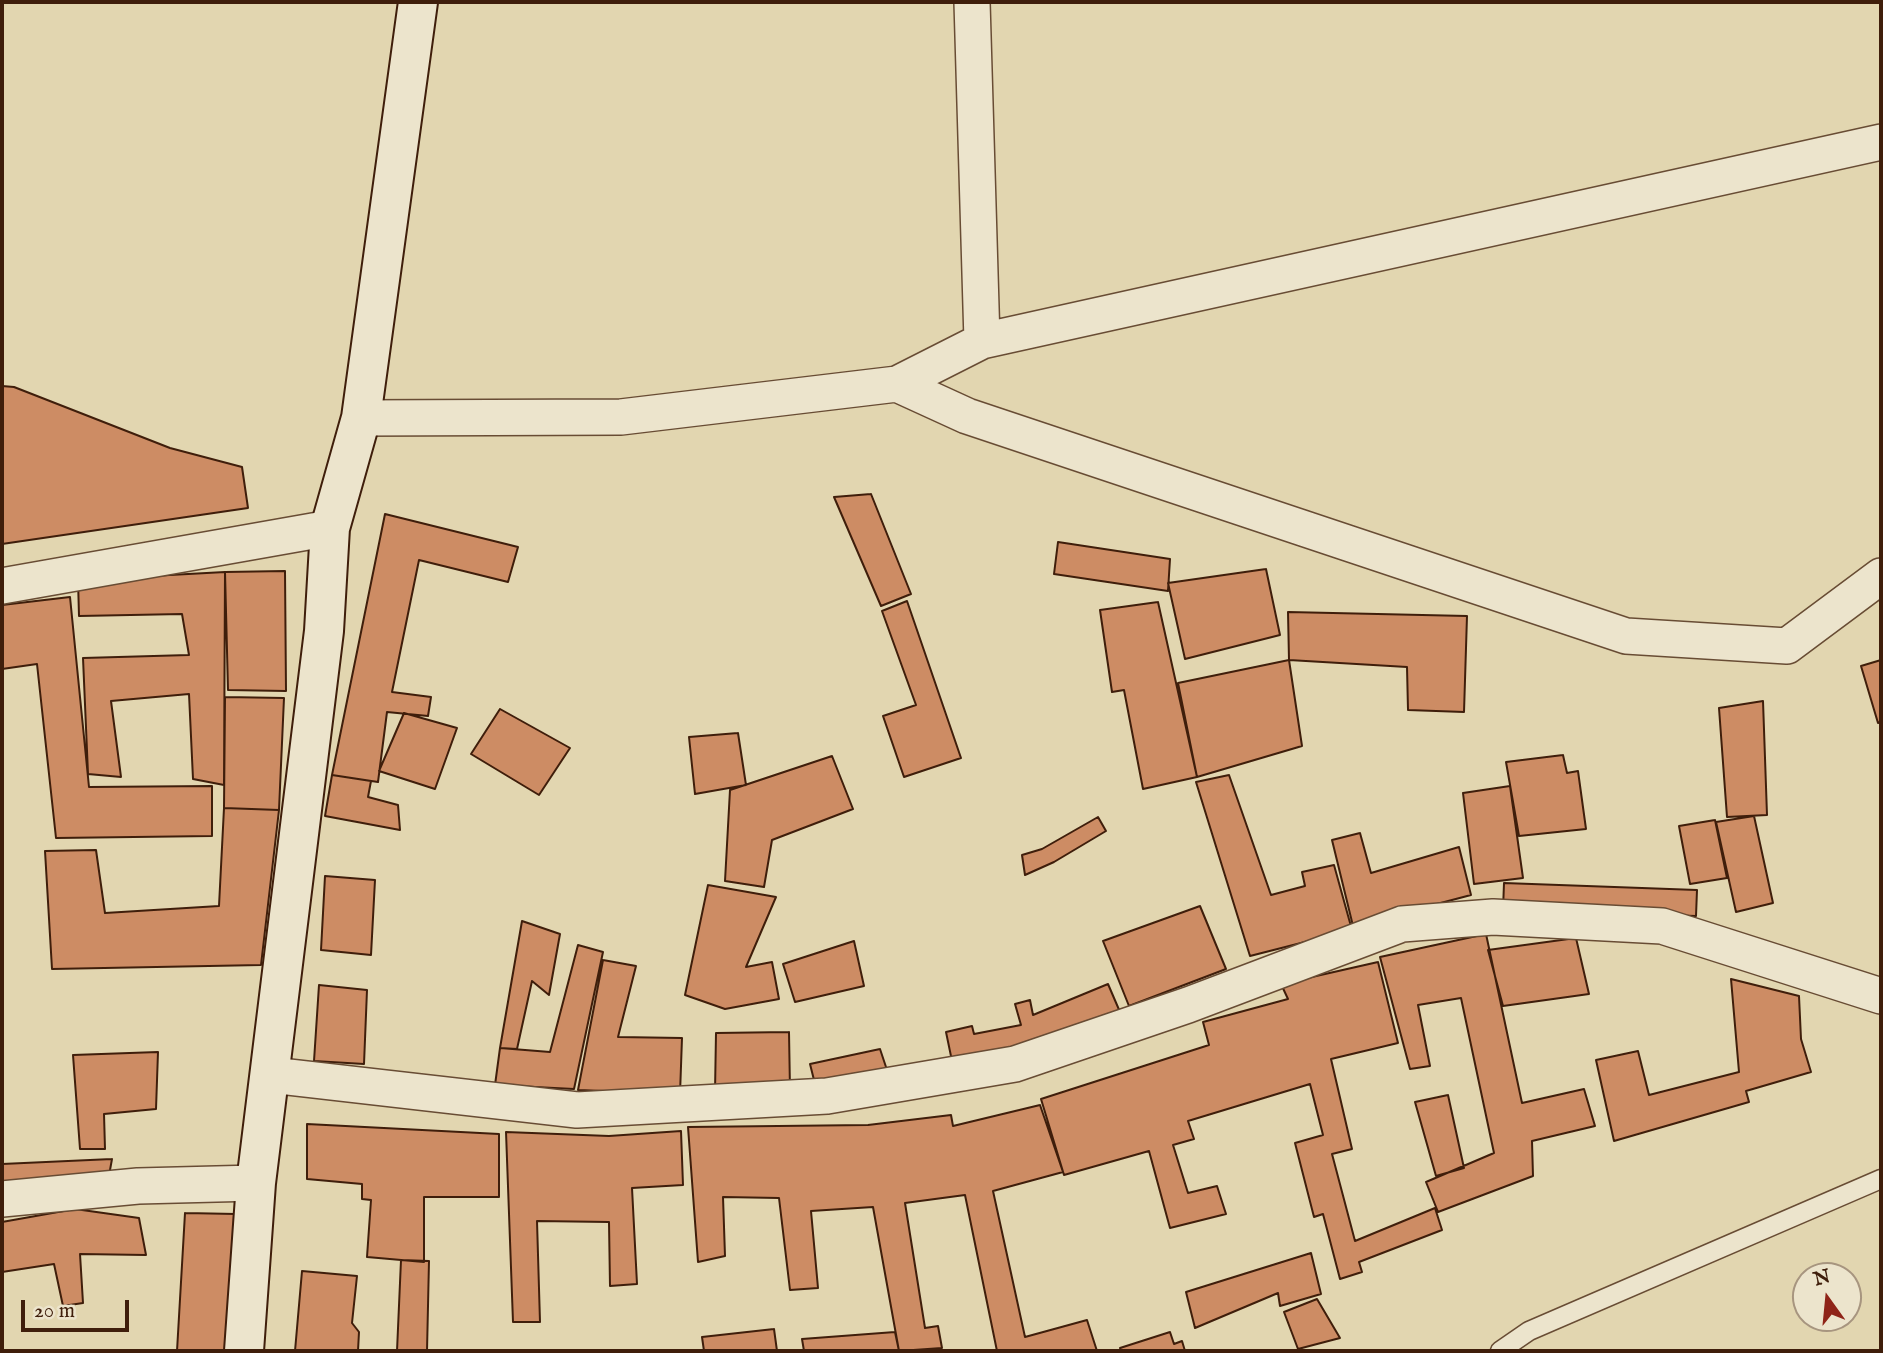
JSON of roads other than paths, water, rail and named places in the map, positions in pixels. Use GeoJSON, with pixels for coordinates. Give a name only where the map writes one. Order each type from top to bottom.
{"type":"FeatureCollection","features":[{"type":"Feature","properties":{"kind":"street"},"geometry":{"type":"LineString","coordinates":[[244,1351],[256,1183],[324,631],[330,528],[361,418],[418,2]]}},
{"type":"Feature","properties":{"kind":"street"},"geometry":{"type":"LineString","coordinates":[[972,2],[982,341]]}},
{"type":"Feature","properties":{"kind":"street"},"geometry":{"type":"LineString","coordinates":[[361,418],[621,417],[897,384],[982,341],[1881,142]]}},
{"type":"Feature","properties":{"kind":"street"},"geometry":{"type":"LineString","coordinates":[[897,384],[967,416],[1626,636],[1787,646],[1881,576]]}},
{"type":"Feature","properties":{"kind":"street"},"geometry":{"type":"LineString","coordinates":[[2,586],[330,528]]}},
{"type":"Feature","properties":{"kind":"street"},"geometry":{"type":"LineString","coordinates":[[271,1075],[578,1110],[827,1097],[1015,1064],[1188,1005],[1402,924],[1493,917],[1662,926],[1881,996]]}},
{"type":"Feature","properties":{"kind":"street"},"geometry":{"type":"LineString","coordinates":[[2,1199],[138,1186],[256,1183]]}},
{"type":"Feature","properties":{"kind":"lane"},"geometry":{"type":"LineString","coordinates":[[1500,1351],[1529,1331],[1881,1179]]}}]}
